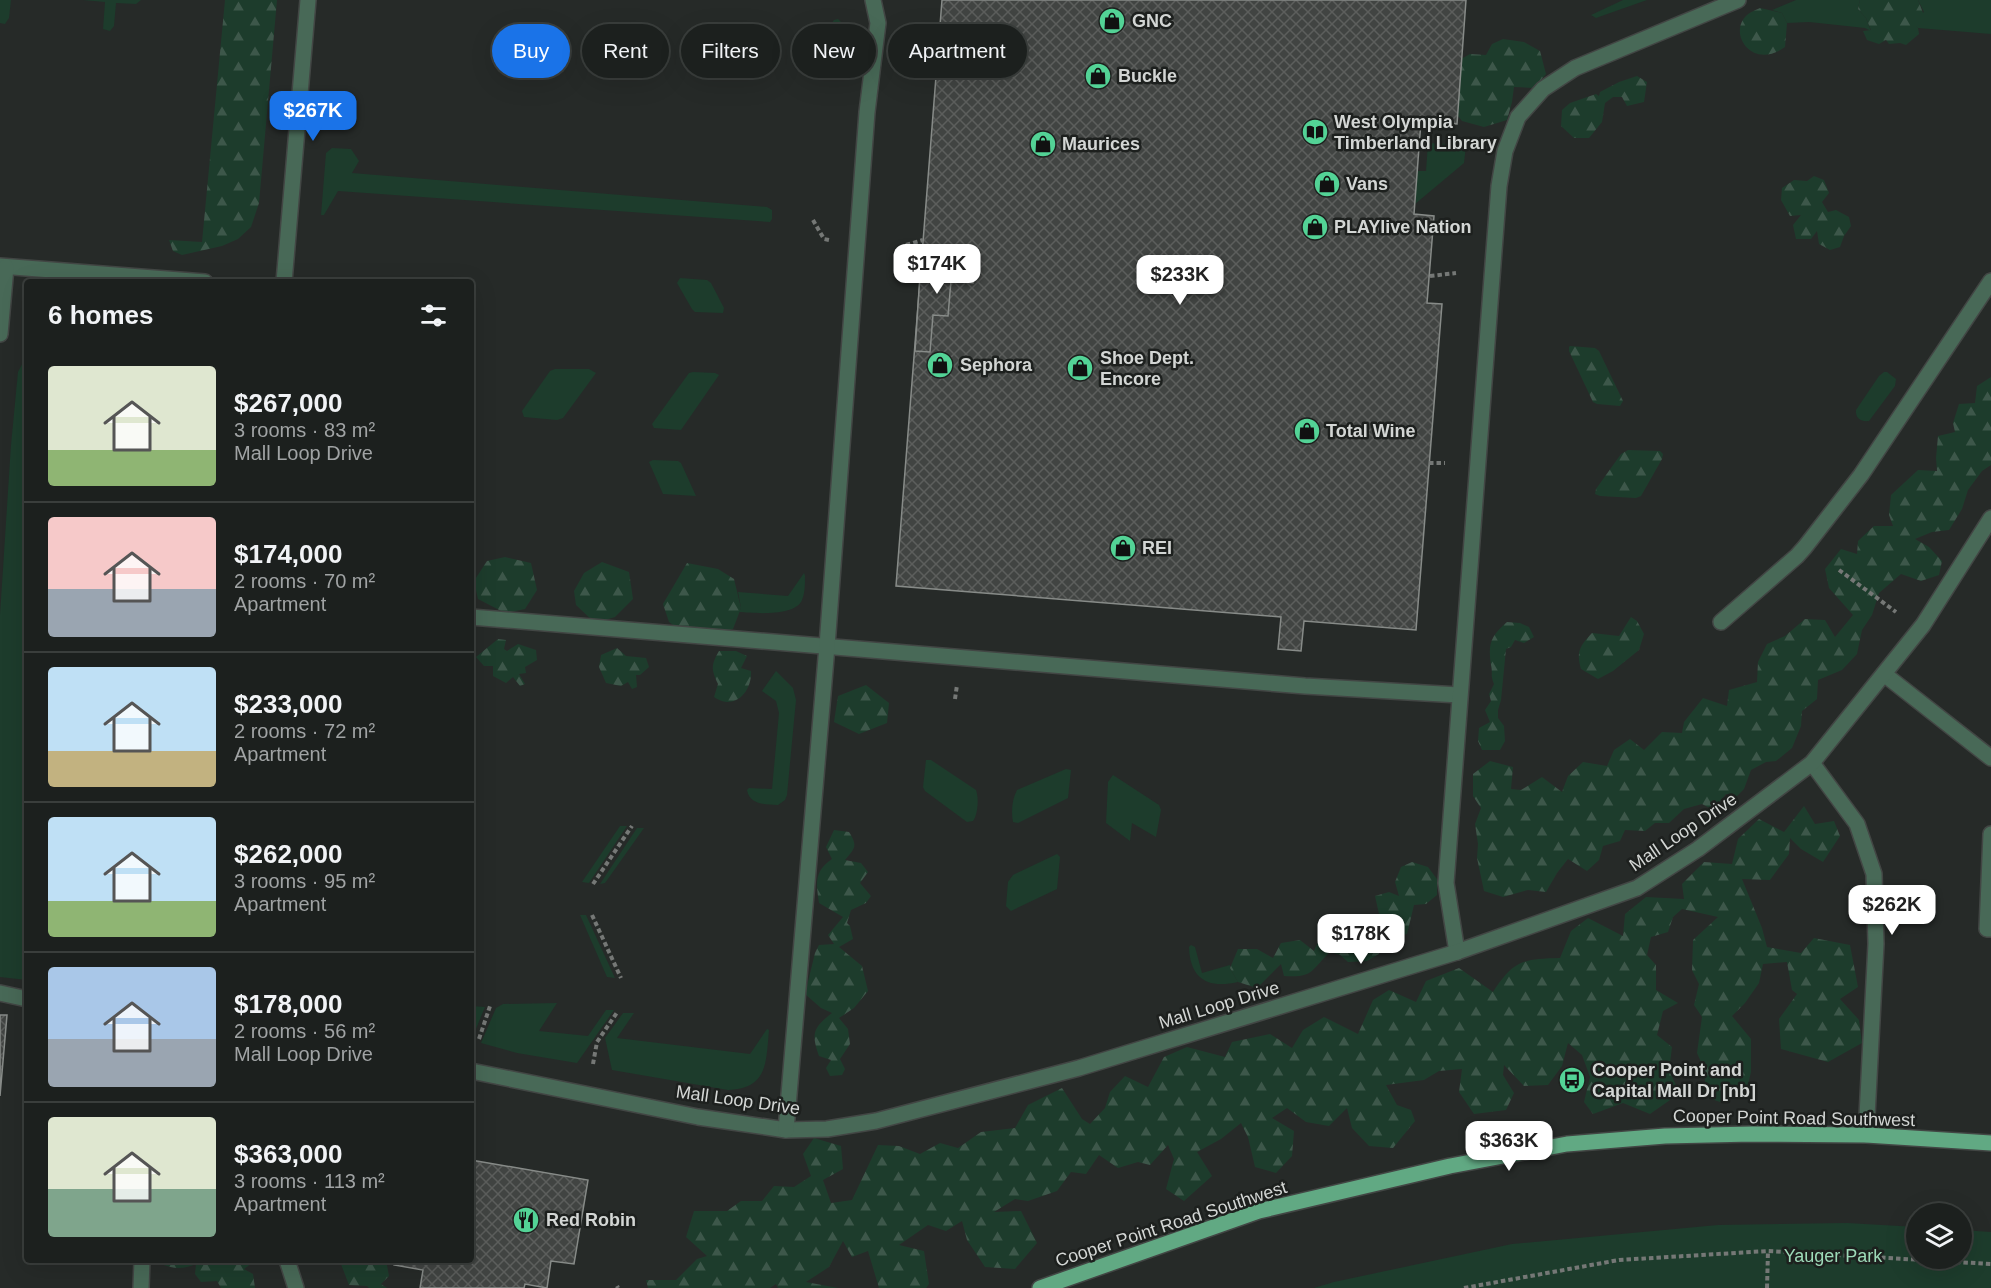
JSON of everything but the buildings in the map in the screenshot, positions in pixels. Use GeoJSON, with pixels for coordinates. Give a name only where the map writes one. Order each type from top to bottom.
{"type":"FeatureCollection","features":[{"type":"Feature","properties":{"kind":"main road","name":"Cooper Point Road Southwest"},"geometry":{"type":"LineString","coordinates":[[1040,1288],[1259,1211],[1461,1163],[1567,1144],[1665,1136],[1752,1134],[1866,1135],[1991,1143]]}},
{"type":"Feature","properties":{"kind":"street"},"geometry":{"type":"LineString","coordinates":[[284,279],[308,0]]}},
{"type":"Feature","properties":{"kind":"street"},"geometry":{"type":"LineString","coordinates":[[786,1130],[827,646],[862,167],[878,22],[873,0]]}},
{"type":"Feature","properties":{"kind":"street"},"geometry":{"type":"LineString","coordinates":[[1457,952],[1446,883],[1499,186],[1505,151],[1518,117],[1543,89],[1575,68],[1738,0]]}},
{"type":"Feature","properties":{"kind":"street"},"geometry":{"type":"LineString","coordinates":[[0,334],[3,266],[167,279]]}},
{"type":"Feature","properties":{"kind":"street"},"geometry":{"type":"LineString","coordinates":[[1721,622],[1797,556],[1861,475],[1991,281]]}},
{"type":"Feature","properties":{"kind":"street","name":"Mall Loop Drive"},"geometry":{"type":"LineString","coordinates":[[474,1072],[698,1117],[786,1130],[828,1129],[951,1102],[1079,1068],[1457,952],[1637,888],[1698,849],[1812,763],[1923,626],[1991,518]]}},
{"type":"Feature","properties":{"kind":"street"},"geometry":{"type":"LineString","coordinates":[[474,617],[1305,686],[1459,695]]}},
{"type":"Feature","properties":{"kind":"street"},"geometry":{"type":"LineString","coordinates":[[1884,674],[1991,758]]}},
{"type":"Feature","properties":{"kind":"street"},"geometry":{"type":"LineString","coordinates":[[1812,763],[1857,824],[1874,874],[1876,944],[1866,1135]]}},
{"type":"Feature","properties":{"kind":"street"},"geometry":{"type":"LineString","coordinates":[[1991,834],[1987,929],[1991,929]]}},
{"type":"Feature","properties":{"kind":"street"},"geometry":{"type":"LineString","coordinates":[[0,993],[24,998]]}},
{"type":"Feature","properties":{"kind":"street"},"geometry":{"type":"LineString","coordinates":[[141,1288],[142,1263]]}},
{"type":"Feature","properties":{"kind":"street"},"geometry":{"type":"LineString","coordinates":[[288,1263],[296,1288]]}},
{"type":"Feature","properties":{"kind":"path"},"geometry":{"type":"LineString","coordinates":[[813,220],[825,238],[829,240]]}},
{"type":"Feature","properties":{"kind":"path"},"geometry":{"type":"LineString","coordinates":[[906,245],[923,240]]}},
{"type":"Feature","properties":{"kind":"path"},"geometry":{"type":"LineString","coordinates":[[1430,276],[1456,273]]}},
{"type":"Feature","properties":{"kind":"path"},"geometry":{"type":"LineString","coordinates":[[1429,464],[1445,463]]}},
{"type":"Feature","properties":{"kind":"path"},"geometry":{"type":"LineString","coordinates":[[1839,570],[1896,612]]}},
{"type":"Feature","properties":{"kind":"path"},"geometry":{"type":"LineString","coordinates":[[956,699],[957,683]]}},
{"type":"Feature","properties":{"kind":"path"},"geometry":{"type":"LineString","coordinates":[[593,884],[632,826]]}},
{"type":"Feature","properties":{"kind":"path"},"geometry":{"type":"LineString","coordinates":[[592,915],[621,978]]}},
{"type":"Feature","properties":{"kind":"path"},"geometry":{"type":"LineString","coordinates":[[478,1039],[490,1006]]}},
{"type":"Feature","properties":{"kind":"path"},"geometry":{"type":"LineString","coordinates":[[592,1064],[597,1042],[618,1011]]}},
{"type":"Feature","properties":{"kind":"path"},"geometry":{"type":"LineString","coordinates":[[1767,1288],[1768,1251]]}},
{"type":"Feature","properties":{"kind":"path"},"geometry":{"type":"LineString","coordinates":[[1464,1288],[1619,1260],[1768,1251],[1991,1264]]}},
{"type":"Feature","properties":{"kind":"green space"},"geometry":{"type":"Polygon","coordinates":[[[0,0],[11,0],[9,18],[5,24],[0,23],[0,0]]]}},
{"type":"Feature","properties":{"kind":"green space"},"geometry":{"type":"Polygon","coordinates":[[[83,0],[141,0],[136,4],[116,3],[114,26],[110,31],[103,29],[105,2],[83,0]]]}},
{"type":"Feature","properties":{"kind":"green space"},"geometry":{"type":"Polygon","coordinates":[[[225,0],[277,0],[259,203],[251,227],[238,239],[222,246],[182,255],[173,251],[169,240],[202,242],[225,0]]]}},
{"type":"Feature","properties":{"kind":"green space"},"geometry":{"type":"Polygon","coordinates":[[[1623,0],[1647,0],[1596,18],[1591,15],[1623,0]]]}},
{"type":"Feature","properties":{"kind":"green space"},"geometry":{"type":"Polygon","coordinates":[[[1796,0],[1860,0],[1858,9],[1866,18],[1871,31],[1865,28],[1809,22],[1787,23],[1782,13],[1772,10],[1796,0]]]}},
{"type":"Feature","properties":{"kind":"green space"},"geometry":{"type":"Polygon","coordinates":[[[1860,0],[1918,0],[1925,18],[1918,23],[1913,22],[1919,34],[1906,45],[1889,44],[1886,40],[1879,44],[1867,40],[1863,31],[1871,30],[1866,18],[1858,9],[1860,0]]]}},
{"type":"Feature","properties":{"kind":"green space"},"geometry":{"type":"Polygon","coordinates":[[[1918,0],[1991,0],[1991,34],[1918,28],[1912,22],[1924,12],[1918,0]]]}},
{"type":"Feature","properties":{"kind":"green space"},"geometry":{"type":"Polygon","coordinates":[[[1760,8],[1782,13],[1787,23],[1785,47],[1762,55],[1746,47],[1740,31],[1748,14],[1760,8]]]}},
{"type":"Feature","properties":{"kind":"green space"},"geometry":{"type":"Polygon","coordinates":[[[838,19],[843,24],[831,24],[838,19]]]}},
{"type":"Feature","properties":{"kind":"green space"},"geometry":{"type":"Polygon","coordinates":[[[1503,39],[1524,42],[1540,51],[1546,74],[1534,88],[1514,87],[1507,120],[1484,127],[1462,121],[1448,103],[1447,67],[1470,54],[1486,55],[1492,44],[1503,39]]]}},
{"type":"Feature","properties":{"kind":"green space"},"geometry":{"type":"Polygon","coordinates":[[[1637,76],[1647,82],[1644,102],[1627,106],[1622,97],[1613,97],[1605,103],[1602,122],[1589,138],[1574,138],[1561,126],[1562,110],[1570,103],[1596,94],[1599,96],[1600,92],[1619,82],[1637,76]]]}},
{"type":"Feature","properties":{"kind":"green space"},"geometry":{"type":"Polygon","coordinates":[[[1428,143],[1466,145],[1464,163],[1415,204],[1417,171],[1426,171],[1428,143]]]}},
{"type":"Feature","properties":{"kind":"green space"},"geometry":{"type":"Polygon","coordinates":[[[332,148],[351,149],[359,161],[352,173],[767,207],[772,210],[772,219],[770,222],[338,191],[324,215],[321,215],[326,153],[332,148]]]}},
{"type":"Feature","properties":{"kind":"green space"},"geometry":{"type":"Polygon","coordinates":[[[1814,176],[1824,180],[1829,193],[1822,202],[1828,212],[1836,210],[1849,217],[1851,226],[1840,247],[1830,250],[1819,244],[1817,231],[1811,239],[1796,239],[1793,225],[1801,215],[1790,216],[1781,200],[1782,188],[1794,180],[1807,181],[1814,176]]]}},
{"type":"Feature","properties":{"kind":"green space"},"geometry":{"type":"Polygon","coordinates":[[[680,278],[707,280],[711,283],[724,308],[723,313],[695,312],[677,283],[680,278]]]}},
{"type":"Feature","properties":{"kind":"green space"},"geometry":{"type":"Polygon","coordinates":[[[1570,346],[1595,348],[1599,351],[1623,401],[1620,406],[1593,402],[1569,351],[1570,346]]]}},
{"type":"Feature","properties":{"kind":"green space"},"geometry":{"type":"Polygon","coordinates":[[[24,361],[24,980],[0,977],[0,615],[18,372],[24,361]]]}},
{"type":"Feature","properties":{"kind":"green space"},"geometry":{"type":"Polygon","coordinates":[[[589,369],[596,373],[563,418],[557,420],[524,417],[522,411],[550,371],[589,369]]]}},
{"type":"Feature","properties":{"kind":"green space"},"geometry":{"type":"Polygon","coordinates":[[[1884,372],[1896,379],[1895,386],[1869,421],[1861,420],[1856,415],[1856,410],[1884,372]]]}},
{"type":"Feature","properties":{"kind":"green space"},"geometry":{"type":"Polygon","coordinates":[[[689,373],[719,375],[681,430],[654,428],[652,424],[689,373]]]}},
{"type":"Feature","properties":{"kind":"green space"},"geometry":{"type":"Polygon","coordinates":[[[1991,377],[1991,465],[1982,471],[1968,490],[1962,509],[1949,530],[1932,532],[1915,539],[1929,547],[1942,561],[1939,575],[1921,581],[1901,574],[1879,593],[1872,615],[1862,630],[1857,654],[1842,670],[1818,680],[1817,699],[1802,711],[1801,726],[1792,748],[1776,761],[1766,762],[1751,770],[1744,789],[1737,796],[1726,794],[1713,810],[1702,804],[1684,809],[1669,823],[1655,823],[1645,831],[1625,830],[1620,841],[1603,846],[1599,860],[1587,871],[1568,859],[1546,892],[1528,890],[1503,897],[1484,891],[1477,858],[1478,844],[1475,824],[1481,808],[1473,796],[1473,774],[1490,761],[1513,767],[1511,789],[1521,790],[1542,777],[1562,792],[1568,776],[1583,762],[1607,766],[1614,750],[1630,739],[1644,750],[1662,732],[1682,733],[1684,722],[1703,698],[1727,706],[1729,690],[1757,682],[1758,662],[1767,644],[1785,636],[1805,619],[1825,620],[1835,637],[1853,615],[1829,588],[1825,569],[1841,549],[1857,554],[1858,541],[1874,526],[1893,526],[1889,515],[1891,495],[1918,470],[1937,471],[1938,436],[1955,432],[1953,423],[1959,404],[1975,403],[1977,386],[1991,377]]]}},
{"type":"Feature","properties":{"kind":"green space"},"geometry":{"type":"Polygon","coordinates":[[[1628,450],[1660,451],[1663,454],[1641,496],[1636,498],[1595,494],[1596,489],[1621,454],[1628,450]]]}},
{"type":"Feature","properties":{"kind":"green space"},"geometry":{"type":"Polygon","coordinates":[[[653,460],[681,463],[696,496],[663,494],[649,462],[653,460]]]}},
{"type":"Feature","properties":{"kind":"green space"},"geometry":{"type":"Polygon","coordinates":[[[505,557],[531,563],[537,590],[525,609],[505,613],[478,599],[474,581],[487,561],[505,557]]]}},
{"type":"Feature","properties":{"kind":"green space"},"geometry":{"type":"Polygon","coordinates":[[[602,562],[629,572],[633,599],[615,617],[595,623],[576,605],[574,591],[584,573],[602,562]]]}},
{"type":"Feature","properties":{"kind":"green space"},"geometry":{"type":"Polygon","coordinates":[[[687,563],[718,569],[734,579],[741,608],[733,629],[695,641],[669,622],[663,604],[687,563]]]}},
{"type":"Feature","properties":{"kind":"green space"},"geometry":{"type":"Polygon","coordinates":[[[804,573],[804,594],[798,605],[783,612],[739,612],[741,608],[738,592],[788,596],[804,573]]]}},
{"type":"Feature","properties":{"kind":"green space"},"geometry":{"type":"Polygon","coordinates":[[[1631,617],[1637,621],[1644,634],[1639,650],[1613,671],[1598,679],[1581,669],[1580,649],[1592,633],[1619,636],[1631,617]]]}},
{"type":"Feature","properties":{"kind":"green space"},"geometry":{"type":"Polygon","coordinates":[[[1507,622],[1520,623],[1529,627],[1534,637],[1524,643],[1515,640],[1511,647],[1506,649],[1498,710],[1498,718],[1504,726],[1505,741],[1500,750],[1482,750],[1478,741],[1479,728],[1490,722],[1485,710],[1491,701],[1489,694],[1494,684],[1490,646],[1497,632],[1507,622]]]}},
{"type":"Feature","properties":{"kind":"green space"},"geometry":{"type":"Polygon","coordinates":[[[498,639],[506,640],[504,649],[507,651],[518,644],[536,650],[537,660],[525,667],[526,673],[519,674],[525,684],[520,686],[513,677],[506,683],[493,676],[493,666],[484,666],[476,657],[498,639]]]}},
{"type":"Feature","properties":{"kind":"green space"},"geometry":{"type":"Polygon","coordinates":[[[617,648],[626,656],[646,658],[649,667],[640,675],[636,675],[637,687],[632,689],[628,682],[621,686],[606,683],[599,667],[601,655],[617,648]]]}},
{"type":"Feature","properties":{"kind":"green space"},"geometry":{"type":"Polygon","coordinates":[[[719,651],[736,651],[747,656],[741,668],[751,671],[750,681],[742,696],[733,701],[724,702],[714,697],[718,684],[713,667],[719,651]]]}},
{"type":"Feature","properties":{"kind":"green space"},"geometry":{"type":"Polygon","coordinates":[[[776,671],[793,688],[796,700],[787,795],[785,800],[778,805],[754,801],[747,790],[749,788],[772,789],[779,713],[776,701],[762,691],[776,671]]]}},
{"type":"Feature","properties":{"kind":"green space"},"geometry":{"type":"Polygon","coordinates":[[[866,685],[889,703],[887,723],[859,734],[834,722],[838,696],[866,685]]]}},
{"type":"Feature","properties":{"kind":"green space"},"geometry":{"type":"Polygon","coordinates":[[[926,760],[931,760],[976,790],[978,806],[973,821],[967,822],[925,791],[923,787],[926,760]]]}},
{"type":"Feature","properties":{"kind":"green space"},"geometry":{"type":"Polygon","coordinates":[[[1066,769],[1071,770],[1068,798],[1018,823],[1013,822],[1012,806],[1017,790],[1066,769]]]}},
{"type":"Feature","properties":{"kind":"green space"},"geometry":{"type":"Polygon","coordinates":[[[1113,775],[1159,805],[1161,810],[1156,837],[1132,823],[1130,841],[1106,823],[1108,782],[1113,775]]]}},
{"type":"Feature","properties":{"kind":"green space"},"geometry":{"type":"Polygon","coordinates":[[[1804,806],[1815,824],[1834,821],[1840,836],[1823,862],[1801,849],[1790,838],[1789,854],[1770,880],[1742,879],[1762,928],[1767,947],[1801,953],[1814,938],[1850,945],[1858,987],[1840,999],[1859,1020],[1862,1043],[1828,1062],[1781,1049],[1779,1019],[1797,994],[1792,990],[1787,962],[1763,964],[1759,983],[1745,1003],[1732,1016],[1751,1039],[1751,1072],[1746,1092],[1720,1102],[1703,1096],[1706,1073],[1697,1053],[1702,1017],[1694,1005],[1699,984],[1692,970],[1693,940],[1718,917],[1682,909],[1673,917],[1668,932],[1651,937],[1647,955],[1656,965],[1656,990],[1678,1003],[1663,1011],[1657,1035],[1672,1047],[1669,1071],[1680,1093],[1650,1114],[1623,1103],[1593,1114],[1584,1102],[1590,1077],[1582,1055],[1568,1043],[1562,1066],[1548,1085],[1524,1086],[1504,1065],[1503,1075],[1514,1093],[1506,1110],[1474,1114],[1459,1092],[1462,1069],[1439,1071],[1424,1080],[1386,1085],[1397,1105],[1411,1110],[1415,1121],[1393,1148],[1369,1146],[1352,1128],[1347,1108],[1329,1126],[1306,1122],[1287,1108],[1272,1118],[1294,1131],[1292,1156],[1276,1173],[1255,1167],[1248,1137],[1241,1123],[1221,1139],[1197,1152],[1212,1176],[1184,1201],[1166,1189],[1174,1159],[1168,1145],[1150,1165],[1138,1162],[1118,1168],[1099,1155],[1086,1174],[1071,1172],[1057,1191],[1028,1201],[1015,1199],[994,1212],[1021,1211],[1037,1243],[1015,1269],[985,1267],[967,1240],[962,1221],[946,1231],[928,1225],[899,1245],[924,1251],[929,1284],[926,1288],[879,1288],[868,1251],[852,1257],[843,1241],[829,1267],[806,1282],[838,1288],[778,1288],[776,1284],[770,1288],[648,1288],[646,1280],[676,1280],[697,1259],[707,1256],[686,1237],[694,1211],[727,1211],[741,1201],[762,1201],[774,1186],[794,1187],[811,1176],[803,1154],[814,1138],[841,1146],[843,1169],[823,1180],[831,1203],[852,1200],[878,1145],[899,1146],[920,1154],[940,1143],[958,1148],[981,1132],[1015,1128],[1028,1105],[1062,1088],[1082,1119],[1090,1124],[1105,1108],[1110,1092],[1125,1076],[1148,1087],[1164,1057],[1187,1047],[1225,1057],[1232,1042],[1270,1034],[1292,1048],[1303,1030],[1324,1017],[1358,1034],[1373,1000],[1389,990],[1416,1002],[1426,981],[1459,968],[1493,992],[1507,973],[1520,963],[1537,959],[1560,958],[1571,931],[1588,918],[1623,936],[1625,914],[1646,897],[1684,899],[1682,884],[1704,862],[1732,864],[1738,839],[1759,819],[1784,832],[1804,806]]]}},
{"type":"Feature","properties":{"kind":"green space"},"geometry":{"type":"Polygon","coordinates":[[[620,826],[627,826],[589,883],[582,882],[620,826]]]}},
{"type":"Feature","properties":{"kind":"green space"},"geometry":{"type":"Polygon","coordinates":[[[637,828],[644,828],[605,883],[600,884],[637,828]]]}},
{"type":"Feature","properties":{"kind":"green space"},"geometry":{"type":"Polygon","coordinates":[[[834,830],[849,832],[852,837],[854,847],[845,860],[861,863],[868,872],[860,883],[871,896],[866,903],[851,910],[847,923],[853,939],[839,947],[862,966],[868,991],[854,1008],[839,1018],[848,1029],[850,1044],[840,1059],[845,1069],[842,1075],[830,1076],[826,1068],[831,1060],[819,1056],[815,1032],[817,1027],[832,1013],[821,1008],[805,994],[815,953],[819,945],[834,944],[828,935],[843,917],[819,903],[817,889],[819,873],[832,859],[826,847],[834,830]]]}},
{"type":"Feature","properties":{"kind":"green space"},"geometry":{"type":"Polygon","coordinates":[[[1057,854],[1060,857],[1057,889],[1011,911],[1006,906],[1008,882],[1013,875],[1057,854]]]}},
{"type":"Feature","properties":{"kind":"green space"},"geometry":{"type":"Polygon","coordinates":[[[1412,862],[1428,867],[1437,879],[1437,895],[1426,904],[1414,905],[1407,934],[1384,939],[1379,954],[1367,961],[1348,962],[1340,955],[1330,952],[1311,972],[1301,976],[1284,976],[1281,964],[1257,988],[1238,982],[1230,968],[1238,949],[1257,949],[1273,958],[1281,943],[1300,940],[1314,951],[1318,942],[1333,931],[1352,926],[1381,923],[1375,896],[1389,892],[1399,896],[1395,882],[1401,867],[1412,862]]]}},
{"type":"Feature","properties":{"kind":"green space"},"geometry":{"type":"Polygon","coordinates":[[[580,915],[586,915],[615,978],[607,977],[580,915]]]}},
{"type":"Feature","properties":{"kind":"green space"},"geometry":{"type":"Polygon","coordinates":[[[1191,945],[1195,947],[1202,973],[1230,965],[1238,982],[1218,984],[1203,979],[1193,967],[1189,947],[1191,945]]]}},
{"type":"Feature","properties":{"kind":"green space"},"geometry":{"type":"Polygon","coordinates":[[[557,1003],[539,1031],[588,1036],[606,1010],[614,1010],[577,1063],[517,1053],[481,1043],[496,1008],[503,1004],[557,1003]]]}},
{"type":"Feature","properties":{"kind":"green space"},"geometry":{"type":"Polygon","coordinates":[[[474,1006],[485,1007],[474,1034],[474,1006]]]}},
{"type":"Feature","properties":{"kind":"green space"},"geometry":{"type":"Polygon","coordinates":[[[623,1013],[634,1013],[617,1038],[750,1054],[767,1029],[769,1030],[767,1053],[762,1072],[751,1085],[728,1090],[612,1070],[605,1038],[623,1013]]]}},
{"type":"Feature","properties":{"kind":"green space","name":"Yauger Park"},"geometry":{"type":"Polygon","coordinates":[[[1847,1223],[1906,1226],[1906,1269],[1972,1269],[1972,1231],[1991,1232],[1991,1288],[1314,1288],[1512,1244],[1718,1225],[1847,1223]]]}},
{"type":"Feature","properties":{"kind":"green space"},"geometry":{"type":"Polygon","coordinates":[[[159,1263],[252,1263],[244,1269],[253,1274],[255,1288],[221,1288],[217,1281],[201,1282],[195,1274],[196,1264],[173,1268],[159,1263]]]}},
{"type":"Feature","properties":{"kind":"green space"},"geometry":{"type":"Polygon","coordinates":[[[387,1263],[389,1276],[381,1284],[387,1288],[349,1285],[341,1264],[387,1263]]]}},
{"type":"Feature","properties":{"kind":"place","name":"GNC"},"geometry":{"type":"Point","coordinates":[1112,21]}},
{"type":"Feature","properties":{"kind":"place","name":"Buckle"},"geometry":{"type":"Point","coordinates":[1098,76]}},
{"type":"Feature","properties":{"kind":"place","name":"West Olympia Timberland Library"},"geometry":{"type":"Point","coordinates":[1315,132]}},
{"type":"Feature","properties":{"kind":"place","name":"Maurices"},"geometry":{"type":"Point","coordinates":[1043,144]}},
{"type":"Feature","properties":{"kind":"place","name":"Vans"},"geometry":{"type":"Point","coordinates":[1327,184]}},
{"type":"Feature","properties":{"kind":"place","name":"PLAYlive Nation"},"geometry":{"type":"Point","coordinates":[1315,227]}},
{"type":"Feature","properties":{"kind":"place","name":"Sephora"},"geometry":{"type":"Point","coordinates":[940,365]}},
{"type":"Feature","properties":{"kind":"place","name":"Shoe Dept. Encore"},"geometry":{"type":"Point","coordinates":[1080,368]}},
{"type":"Feature","properties":{"kind":"place","name":"Total Wine"},"geometry":{"type":"Point","coordinates":[1307,431]}},
{"type":"Feature","properties":{"kind":"place","name":"REI"},"geometry":{"type":"Point","coordinates":[1123,548]}},
{"type":"Feature","properties":{"kind":"place","name":"Cooper Point and Capital Mall Dr [nb]"},"geometry":{"type":"Point","coordinates":[1572,1080]}},
{"type":"Feature","properties":{"kind":"place","name":"Red Robin"},"geometry":{"type":"Point","coordinates":[526,1220]}}]}
